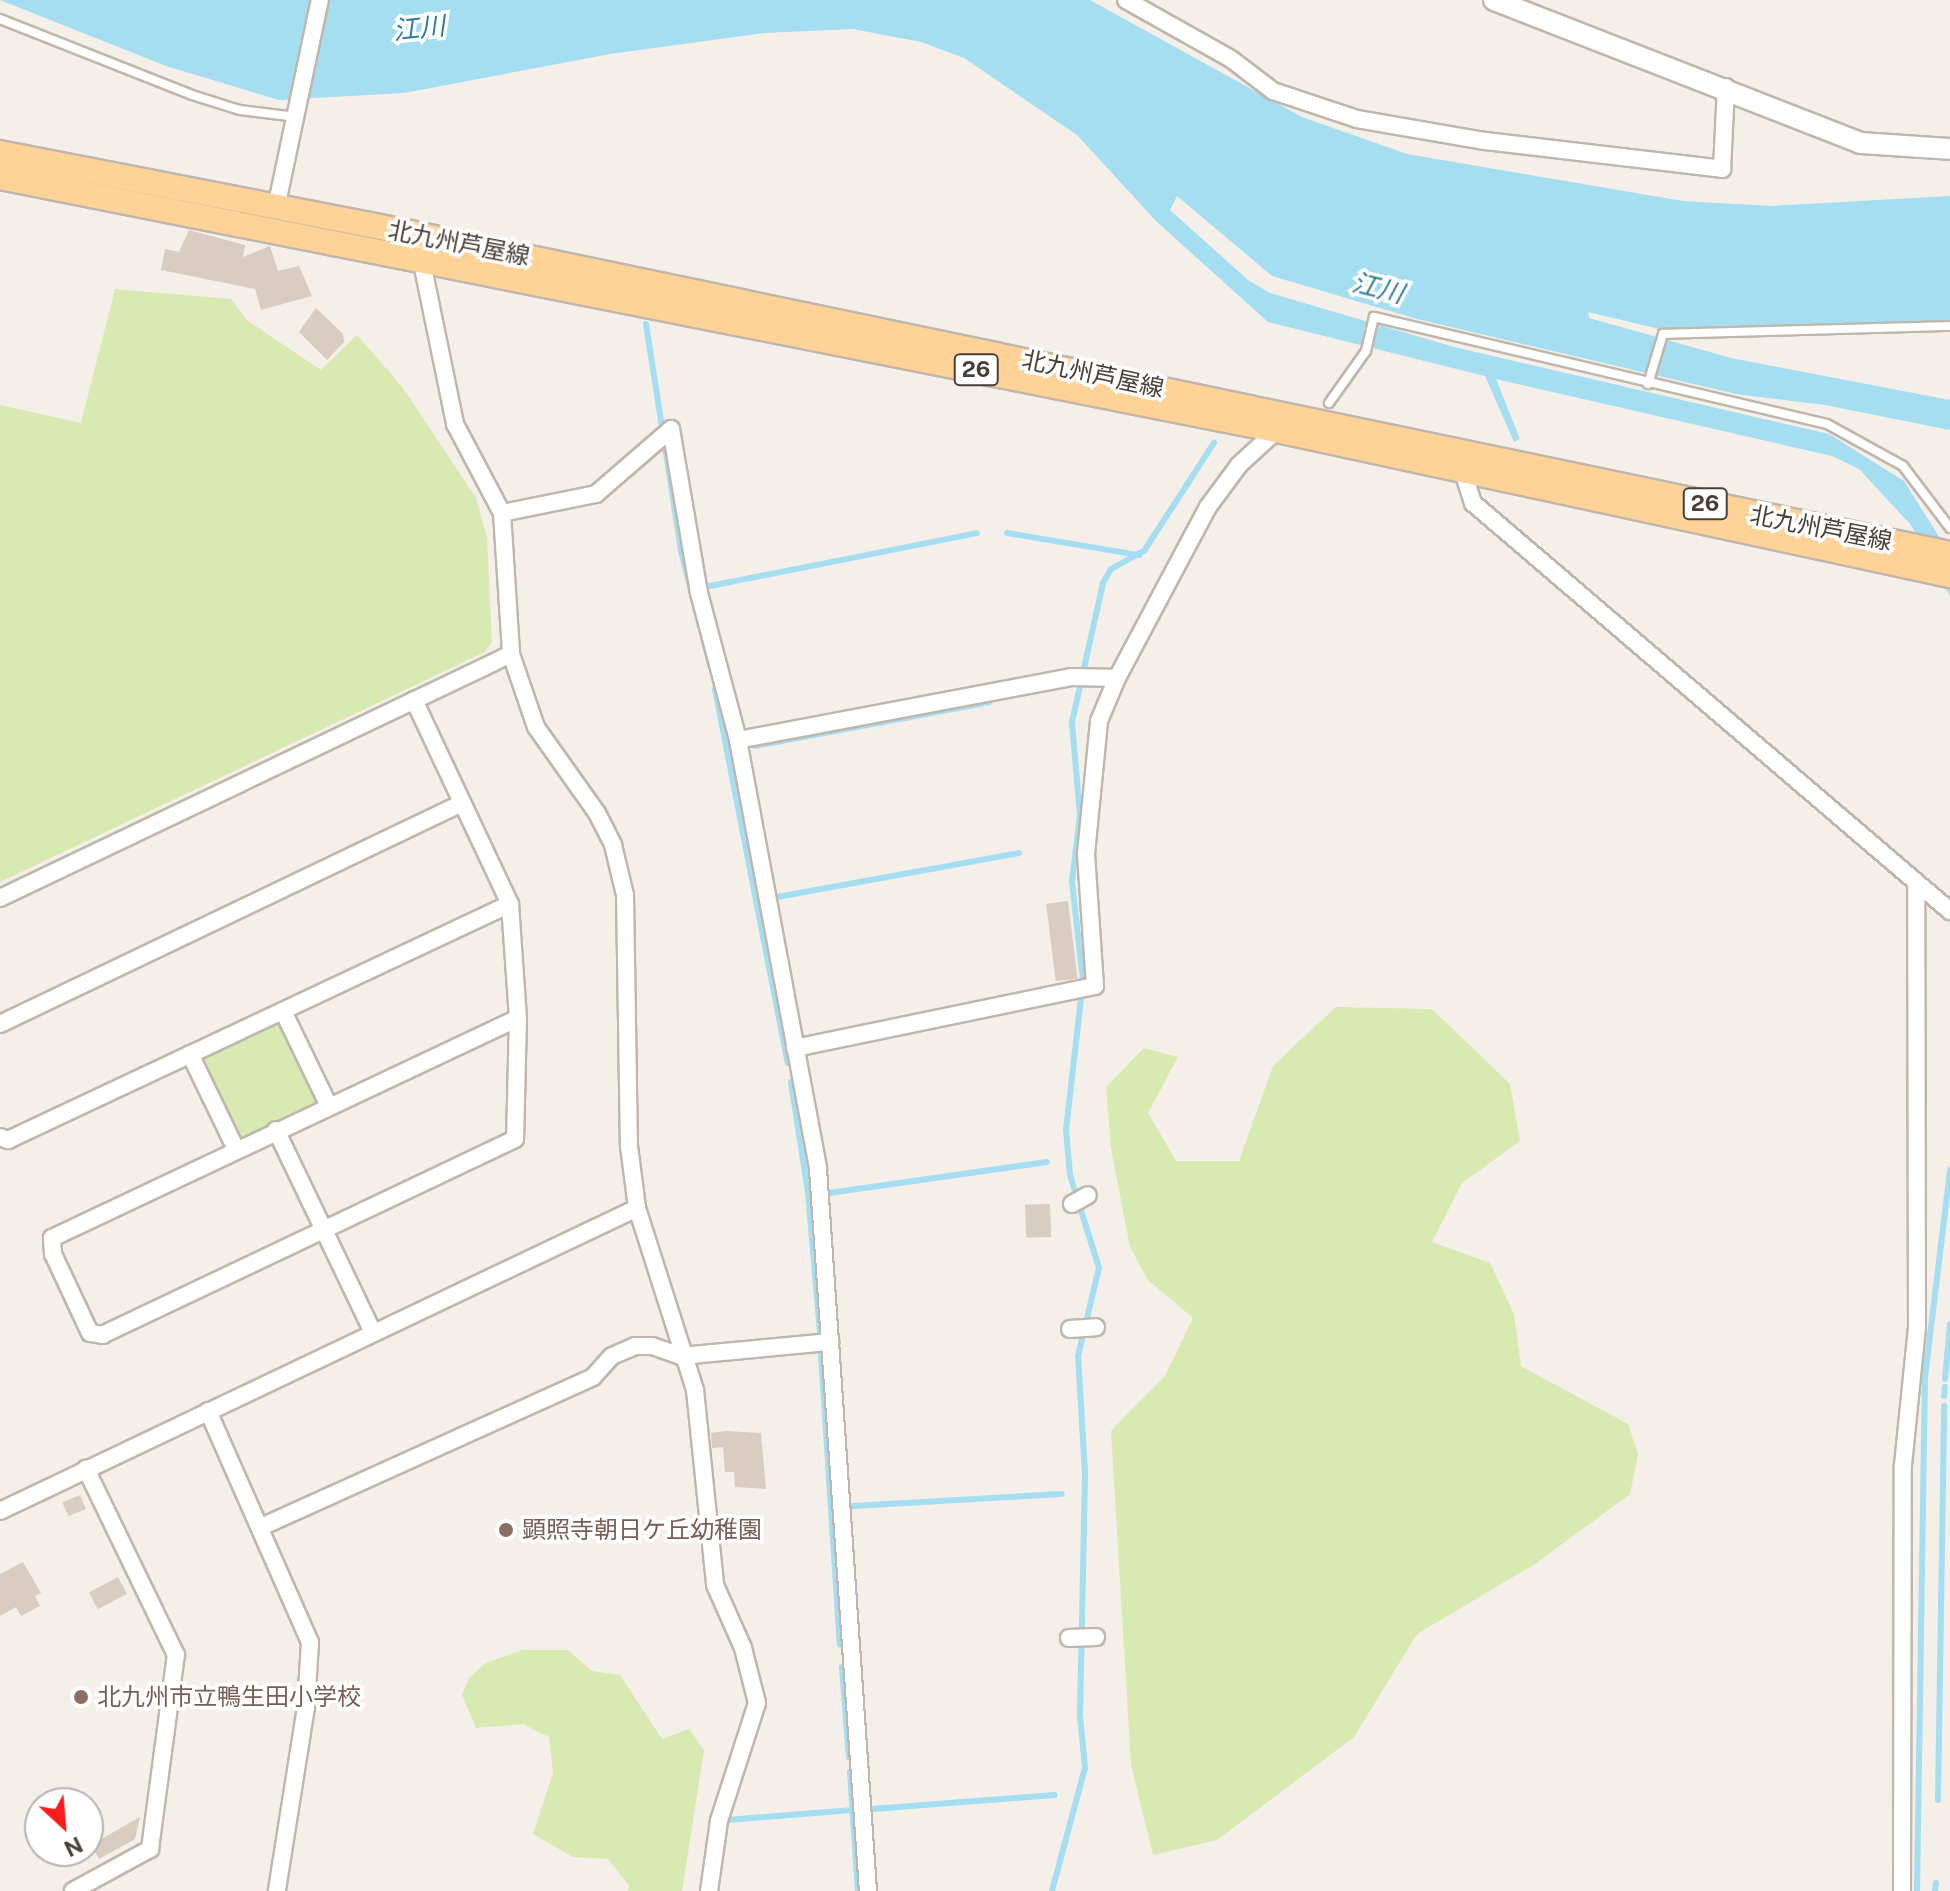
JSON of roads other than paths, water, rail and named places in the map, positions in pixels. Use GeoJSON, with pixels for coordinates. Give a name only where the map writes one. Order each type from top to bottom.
{"type":"FeatureCollection","features":[{"type":"Feature","properties":{"kind":"main road","name":"北九州芦屋線"},"geometry":{"type":"LineString","coordinates":[[0,153],[276,208],[420,246],[1277,430],[1461,460],[1950,575]]}},
{"type":"Feature","properties":{"kind":"main road","name":"北九州芦屋線"},"geometry":{"type":"LineString","coordinates":[[0,177],[420,246],[1461,460],[1950,554]]}},
{"type":"Feature","properties":{"kind":"street"},"geometry":{"type":"LineString","coordinates":[[1126,0],[1231,59],[1273,91],[1357,119],[1485,141],[1722,169],[1726,87]]}},
{"type":"Feature","properties":{"kind":"street"},"geometry":{"type":"LineString","coordinates":[[1494,0],[1515,4],[1860,143],[1950,149]]}},
{"type":"Feature","properties":{"kind":"street"},"geometry":{"type":"LineString","coordinates":[[276,208],[319,2]]}},
{"type":"Feature","properties":{"kind":"street"},"geometry":{"type":"LineString","coordinates":[[420,246],[455,424],[502,513],[511,654],[536,727],[597,813],[613,845],[625,895],[629,1146],[637,1208],[681,1356],[695,1390],[703,1435],[715,1585],[743,1648],[757,1703],[719,1821],[709,1891]]}},
{"type":"Feature","properties":{"kind":"street"},"geometry":{"type":"LineString","coordinates":[[502,513],[596,494],[671,429],[699,593],[738,740],[818,1169],[868,1891]]}},
{"type":"Feature","properties":{"kind":"street"},"geometry":{"type":"LineString","coordinates":[[795,1048],[1095,986],[1086,854],[1099,721],[1117,678],[1208,507],[1239,465],[1277,430]]}},
{"type":"Feature","properties":{"kind":"street"},"geometry":{"type":"LineString","coordinates":[[1461,460],[1473,503],[1950,911]]}},
{"type":"Feature","properties":{"kind":"street"},"geometry":{"type":"LineString","coordinates":[[0,898],[511,654]]}},
{"type":"Feature","properties":{"kind":"street"},"geometry":{"type":"LineString","coordinates":[[738,740],[1071,677],[1117,678]]}},
{"type":"Feature","properties":{"kind":"street"},"geometry":{"type":"LineString","coordinates":[[414,700],[510,904],[518,1018],[515,1139],[103,1335],[90,1333],[53,1254],[52,1238],[518,1018]]}},
{"type":"Feature","properties":{"kind":"street"},"geometry":{"type":"LineString","coordinates":[[0,1024],[462,803]]}},
{"type":"Feature","properties":{"kind":"street"},"geometry":{"type":"LineString","coordinates":[[1902,1891],[1903,1465],[1917,1327],[1916,883]]}},
{"type":"Feature","properties":{"kind":"street"},"geometry":{"type":"LineString","coordinates":[[0,1137],[8,1140],[510,904]]}},
{"type":"Feature","properties":{"kind":"street"},"geometry":{"type":"LineString","coordinates":[[283,1011],[329,1106]]}},
{"type":"Feature","properties":{"kind":"street"},"geometry":{"type":"LineString","coordinates":[[190,1054],[236,1149]]}},
{"type":"Feature","properties":{"kind":"street"},"geometry":{"type":"LineString","coordinates":[[276,1130],[372,1330]]}},
{"type":"Feature","properties":{"kind":"street"},"geometry":{"type":"LineString","coordinates":[[1072,1204],[1088,1195]]}},
{"type":"Feature","properties":{"kind":"street"},"geometry":{"type":"LineString","coordinates":[[0,1511],[372,1330],[637,1208]]}},
{"type":"Feature","properties":{"kind":"street"},"geometry":{"type":"LineString","coordinates":[[1070,1329],[1096,1327]]}},
{"type":"Feature","properties":{"kind":"street"},"geometry":{"type":"LineString","coordinates":[[261,1527],[593,1377],[612,1356],[635,1346],[681,1356],[830,1342]]}},
{"type":"Feature","properties":{"kind":"street"},"geometry":{"type":"LineString","coordinates":[[208,1411],[310,1642],[306,1707],[277,1891]]}},
{"type":"Feature","properties":{"kind":"street"},"geometry":{"type":"LineString","coordinates":[[73,1891],[150,1849],[176,1655],[86,1469]]}},
{"type":"Feature","properties":{"kind":"street"},"geometry":{"type":"LineString","coordinates":[[1069,1638],[1096,1637]]}},
{"type":"Feature","properties":{"kind":"lane"},"geometry":{"type":"LineString","coordinates":[[0,19],[192,95],[240,110],[298,114]]}},
{"type":"Feature","properties":{"kind":"lane"},"geometry":{"type":"LineString","coordinates":[[1329,403],[1366,351],[1374,317],[1827,424],[1857,436],[1903,466],[1950,528]]}},
{"type":"Feature","properties":{"kind":"lane"},"geometry":{"type":"LineString","coordinates":[[1648,384],[1663,334],[1950,326]]}},
{"type":"Feature","properties":{"kind":"water","name":"江川"},"geometry":{"type":"Polygon","coordinates":[[[0,0],[1090,0],[1302,117],[1407,154],[1683,201],[1771,206],[1950,196],[1950,321],[1659,329],[1588,312],[1589,318],[1731,358],[1950,400],[1950,430],[1825,405],[1736,394],[1417,319],[1272,276],[1177,196],[1170,210],[1248,280],[1270,293],[1454,347],[1829,434],[1904,481],[1950,554],[1950,596],[1911,525],[1859,469],[1832,456],[1496,379],[1520,439],[1514,442],[1485,376],[1268,322],[1156,221],[1077,135],[964,58],[921,42],[853,29],[764,33],[610,54],[404,93],[279,100],[166,66],[0,0]]]}},
{"type":"Feature","properties":{"kind":"waterway"},"geometry":{"type":"LineString","coordinates":[[646,324],[681,551],[710,665]]}},
{"type":"Feature","properties":{"kind":"waterway"},"geometry":{"type":"LineString","coordinates":[[1052,1891],[1085,1768],[1080,1715],[1085,1473],[1078,1356],[1099,1268],[1070,1175],[1066,1130],[1083,981],[1072,881],[1080,816],[1072,722],[1103,583],[1111,569],[1144,551],[1214,443]]}},
{"type":"Feature","properties":{"kind":"waterway"},"geometry":{"type":"LineString","coordinates":[[710,586],[977,533]]}},
{"type":"Feature","properties":{"kind":"waterway"},"geometry":{"type":"LineString","coordinates":[[1007,533],[1139,555]]}},
{"type":"Feature","properties":{"kind":"waterway"},"geometry":{"type":"LineString","coordinates":[[715,689],[788,1063]]}},
{"type":"Feature","properties":{"kind":"waterway"},"geometry":{"type":"LineString","coordinates":[[755,746],[989,702]]}},
{"type":"Feature","properties":{"kind":"waterway"},"geometry":{"type":"LineString","coordinates":[[777,897],[1019,853]]}},
{"type":"Feature","properties":{"kind":"waterway"},"geometry":{"type":"LineString","coordinates":[[791,1082],[808,1192],[820,1333]]}},
{"type":"Feature","properties":{"kind":"waterway"},"geometry":{"type":"LineString","coordinates":[[829,1193],[1047,1162]]}},
{"type":"Feature","properties":{"kind":"waterway"},"geometry":{"type":"LineString","coordinates":[[1917,1891],[1925,1377],[1950,1170]]}},
{"type":"Feature","properties":{"kind":"waterway"},"geometry":{"type":"LineString","coordinates":[[1945,1379],[1950,1324]]}},
{"type":"Feature","properties":{"kind":"waterway"},"geometry":{"type":"LineString","coordinates":[[821,1354],[840,1644]]}},
{"type":"Feature","properties":{"kind":"waterway"},"geometry":{"type":"LineString","coordinates":[[1944,1396],[1945,1387]]}},
{"type":"Feature","properties":{"kind":"waterway"},"geometry":{"type":"LineString","coordinates":[[1938,1800],[1944,1406]]}},
{"type":"Feature","properties":{"kind":"waterway"},"geometry":{"type":"LineString","coordinates":[[853,1506],[1062,1494]]}},
{"type":"Feature","properties":{"kind":"waterway"},"geometry":{"type":"LineString","coordinates":[[842,1667],[849,1758]]}},
{"type":"Feature","properties":{"kind":"waterway"},"geometry":{"type":"LineString","coordinates":[[850,1772],[858,1891]]}},
{"type":"Feature","properties":{"kind":"waterway"},"geometry":{"type":"LineString","coordinates":[[872,1809],[1054,1795]]}},
{"type":"Feature","properties":{"kind":"waterway"},"geometry":{"type":"LineString","coordinates":[[727,1820],[850,1810]]}},
{"type":"Feature","properties":{"kind":"waterway"},"geometry":{"type":"LineString","coordinates":[[1935,1891],[1936,1883]]}},
{"type":"Feature","properties":{"kind":"place","name":"顕照寺朝日ケ丘幼稚園"},"geometry":{"type":"Point","coordinates":[506,1530]}},
{"type":"Feature","properties":{"kind":"place","name":"北九州市立鴨生田小学校"},"geometry":{"type":"Point","coordinates":[81,1697]}}]}
